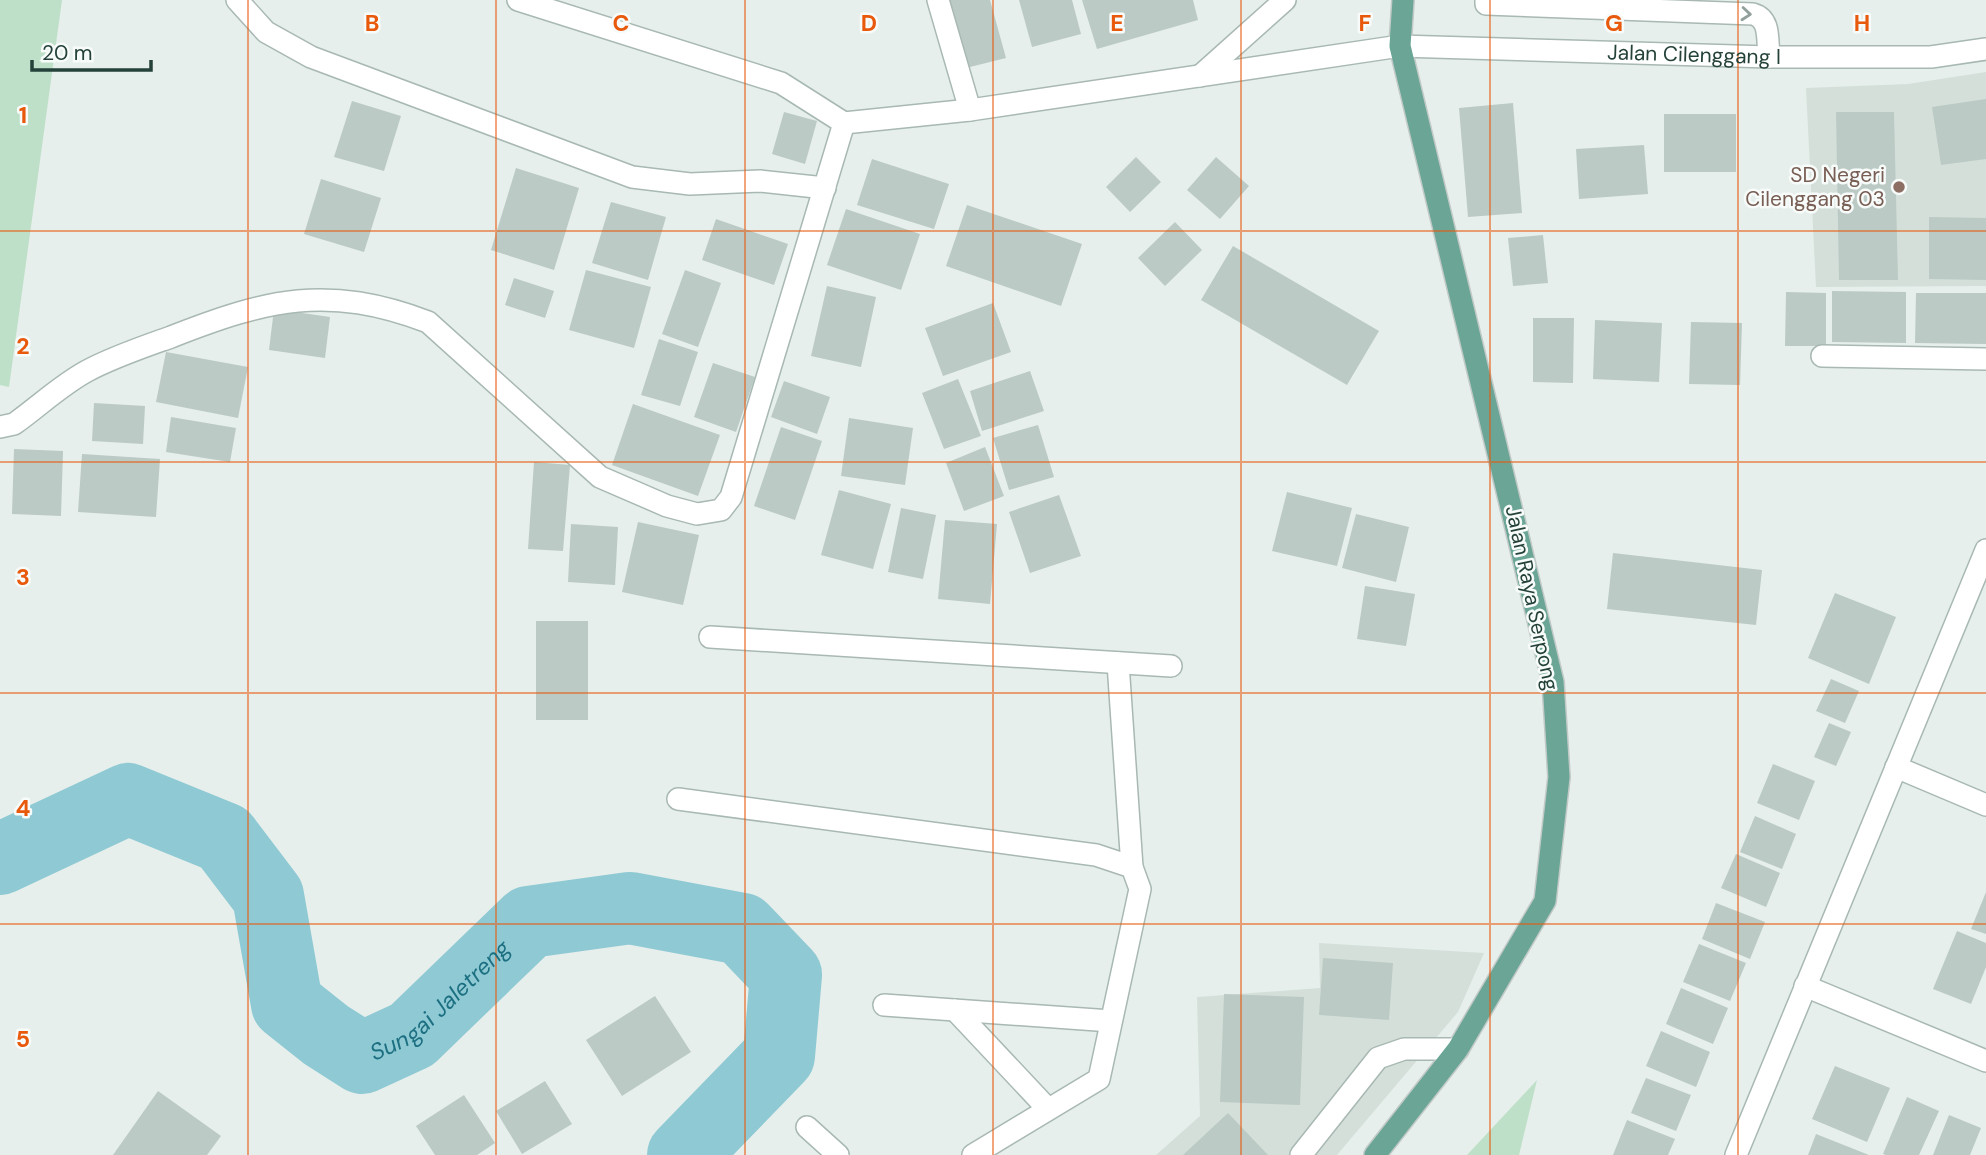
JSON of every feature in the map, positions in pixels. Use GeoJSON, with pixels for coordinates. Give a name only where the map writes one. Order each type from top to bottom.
{"type":"FeatureCollection","features":[{"type":"Feature","properties":{"kind":"main road","name":"Jalan Raya Serpong"},"geometry":{"type":"LineString","coordinates":[[1375,1155],[1458,1048],[1545,901],[1559,777],[1553,682],[1400,46],[1403,0]]}},
{"type":"Feature","properties":{"kind":"street"},"geometry":{"type":"LineString","coordinates":[[237,0],[266,32],[311,57],[632,177],[690,184],[760,181],[825,188]]}},
{"type":"Feature","properties":{"kind":"street"},"geometry":{"type":"LineString","coordinates":[[0,428],[13,424],[87,371],[223,317],[277,302],[344,300],[393,309],[428,322],[600,477],[667,506],[697,514],[721,510],[731,497],[844,124],[781,83],[518,0]]}},
{"type":"Feature","properties":{"kind":"street"},"geometry":{"type":"LineString","coordinates":[[938,0],[970,110]]}},
{"type":"Feature","properties":{"kind":"street"},"geometry":{"type":"LineString","coordinates":[[1200,76],[1285,0]]}},
{"type":"Feature","properties":{"kind":"street"},"geometry":{"type":"LineString","coordinates":[[1486,0],[1486,4],[1753,14],[1761,16],[1765,22],[1769,57]]}},
{"type":"Feature","properties":{"kind":"street","name":"Jalan Cilenggang I"},"geometry":{"type":"LineString","coordinates":[[844,124],[970,110],[1400,46],[1769,57],[1931,57],[1986,48]]}},
{"type":"Feature","properties":{"kind":"street"},"geometry":{"type":"LineString","coordinates":[[1822,356],[1986,359]]}},
{"type":"Feature","properties":{"kind":"street"},"geometry":{"type":"LineString","coordinates":[[1736,1155],[1985,552]]}},
{"type":"Feature","properties":{"kind":"street"},"geometry":{"type":"LineString","coordinates":[[710,637],[1171,666]]}},
{"type":"Feature","properties":{"kind":"street"},"geometry":{"type":"LineString","coordinates":[[973,1155],[1099,1079],[1140,889],[1132,867],[1118,663]]}},
{"type":"Feature","properties":{"kind":"street"},"geometry":{"type":"LineString","coordinates":[[1896,768],[1986,805]]}},
{"type":"Feature","properties":{"kind":"street"},"geometry":{"type":"LineString","coordinates":[[678,799],[1096,855],[1132,867]]}},
{"type":"Feature","properties":{"kind":"street"},"geometry":{"type":"LineString","coordinates":[[1805,986],[1986,1061]]}},
{"type":"Feature","properties":{"kind":"street"},"geometry":{"type":"LineString","coordinates":[[884,1005],[1111,1021]]}},
{"type":"Feature","properties":{"kind":"street"},"geometry":{"type":"LineString","coordinates":[[955,1010],[1048,1109]]}},
{"type":"Feature","properties":{"kind":"street"},"geometry":{"type":"LineString","coordinates":[[1301,1155],[1378,1058],[1404,1048],[1458,1048]]}},
{"type":"Feature","properties":{"kind":"street"},"geometry":{"type":"LineString","coordinates":[[807,1126],[838,1155]]}},
{"type":"Feature","properties":{"kind":"shaded area","name":"SD Negeri Cilenggang 03"},"geometry":{"type":"Polygon","coordinates":[[[1986,72],[1986,286],[1816,287],[1806,88],[1908,84],[1986,72]]]}},
{"type":"Feature","properties":{"kind":"shaded area"},"geometry":{"type":"Polygon","coordinates":[[[1319,943],[1484,953],[1458,1012],[1337,1155],[1156,1155],[1200,1116],[1197,997],[1320,988],[1319,943]]]}},
{"type":"Feature","properties":{"kind":"green space"},"geometry":{"type":"Polygon","coordinates":[[[0,0],[62,0],[9,387],[0,385],[0,0]]]}},
{"type":"Feature","properties":{"kind":"green space"},"geometry":{"type":"Polygon","coordinates":[[[1537,1080],[1519,1155],[1467,1155],[1537,1080]]]}},
{"type":"Feature","properties":{"kind":"building"},"geometry":{"type":"Polygon","coordinates":[[[943,0],[990,0],[1006,58],[962,69],[943,0]]]}},
{"type":"Feature","properties":{"kind":"building"},"geometry":{"type":"Polygon","coordinates":[[[1019,0],[1072,0],[1081,34],[1032,47],[1019,0]]]}},
{"type":"Feature","properties":{"kind":"building"},"geometry":{"type":"Polygon","coordinates":[[[1082,0],[1193,0],[1198,20],[1097,49],[1082,0]]]}},
{"type":"Feature","properties":{"kind":"building"},"geometry":{"type":"Polygon","coordinates":[[[1986,99],[1986,159],[1941,165],[1932,107],[1986,99]]]}},
{"type":"Feature","properties":{"kind":"building"},"geometry":{"type":"Polygon","coordinates":[[[352,101],[401,116],[384,171],[334,157],[352,101]]]}},
{"type":"Feature","properties":{"kind":"building"},"geometry":{"type":"Polygon","coordinates":[[[1513,103],[1522,213],[1468,217],[1459,108],[1513,103]]]}},
{"type":"Feature","properties":{"kind":"building"},"geometry":{"type":"Polygon","coordinates":[[[784,112],[817,121],[805,164],[772,154],[784,112]]]}},
{"type":"Feature","properties":{"kind":"building"},"geometry":{"type":"Polygon","coordinates":[[[1836,112],[1894,112],[1898,280],[1839,280],[1836,112]]]}},
{"type":"Feature","properties":{"kind":"building"},"geometry":{"type":"Polygon","coordinates":[[[1664,114],[1736,114],[1736,172],[1664,172],[1664,114]]]}},
{"type":"Feature","properties":{"kind":"building"},"geometry":{"type":"Polygon","coordinates":[[[1644,145],[1648,194],[1579,199],[1576,149],[1644,145]]]}},
{"type":"Feature","properties":{"kind":"building"},"geometry":{"type":"Polygon","coordinates":[[[1136,157],[1161,182],[1130,212],[1106,187],[1136,157]]]}},
{"type":"Feature","properties":{"kind":"building"},"geometry":{"type":"Polygon","coordinates":[[[1216,157],[1249,186],[1220,219],[1187,190],[1216,157]]]}},
{"type":"Feature","properties":{"kind":"building"},"geometry":{"type":"Polygon","coordinates":[[[872,159],[949,184],[934,229],[857,205],[872,159]]]}},
{"type":"Feature","properties":{"kind":"building"},"geometry":{"type":"Polygon","coordinates":[[[516,168],[579,188],[554,270],[491,250],[516,168]]]}},
{"type":"Feature","properties":{"kind":"building"},"geometry":{"type":"Polygon","coordinates":[[[321,179],[381,198],[364,252],[304,234],[321,179]]]}},
{"type":"Feature","properties":{"kind":"building"},"geometry":{"type":"Polygon","coordinates":[[[611,202],[666,217],[648,280],[592,263],[611,202]]]}},
{"type":"Feature","properties":{"kind":"building"},"geometry":{"type":"Polygon","coordinates":[[[967,205],[1082,244],[1061,306],[946,266],[967,205]]]}},
{"type":"Feature","properties":{"kind":"building"},"geometry":{"type":"Polygon","coordinates":[[[846,209],[920,234],[901,290],[827,265],[846,209]]]}},
{"type":"Feature","properties":{"kind":"building"},"geometry":{"type":"Polygon","coordinates":[[[1929,217],[1986,218],[1986,280],[1929,279],[1929,217]]]}},
{"type":"Feature","properties":{"kind":"building"},"geometry":{"type":"Polygon","coordinates":[[[716,219],[788,244],[774,285],[702,260],[716,219]]]}},
{"type":"Feature","properties":{"kind":"building"},"geometry":{"type":"Polygon","coordinates":[[[1175,222],[1202,250],[1165,286],[1138,258],[1175,222]]]}},
{"type":"Feature","properties":{"kind":"building"},"geometry":{"type":"Polygon","coordinates":[[[1543,235],[1548,283],[1513,286],[1508,238],[1543,235]]]}},
{"type":"Feature","properties":{"kind":"building"},"geometry":{"type":"Polygon","coordinates":[[[1233,246],[1379,331],[1347,385],[1201,300],[1233,246]]]}},
{"type":"Feature","properties":{"kind":"building"},"geometry":{"type":"Polygon","coordinates":[[[586,270],[651,287],[634,348],[569,330],[586,270]]]}},
{"type":"Feature","properties":{"kind":"building"},"geometry":{"type":"Polygon","coordinates":[[[685,270],[721,283],[698,347],[662,334],[685,270]]]}},
{"type":"Feature","properties":{"kind":"building"},"geometry":{"type":"Polygon","coordinates":[[[514,278],[554,291],[545,318],[505,305],[514,278]]]}},
{"type":"Feature","properties":{"kind":"building"},"geometry":{"type":"Polygon","coordinates":[[[827,286],[876,297],[861,367],[811,356],[827,286]]]}},
{"type":"Feature","properties":{"kind":"building"},"geometry":{"type":"Polygon","coordinates":[[[1832,291],[1906,292],[1906,343],[1832,342],[1832,291]]]}},
{"type":"Feature","properties":{"kind":"building"},"geometry":{"type":"Polygon","coordinates":[[[1786,292],[1826,293],[1826,346],[1785,346],[1786,292]]]}},
{"type":"Feature","properties":{"kind":"building"},"geometry":{"type":"Polygon","coordinates":[[[1916,293],[1986,293],[1986,344],[1915,343],[1916,293]]]}},
{"type":"Feature","properties":{"kind":"building"},"geometry":{"type":"Polygon","coordinates":[[[993,303],[1011,352],[943,376],[925,328],[993,303]]]}},
{"type":"Feature","properties":{"kind":"building"},"geometry":{"type":"Polygon","coordinates":[[[274,309],[330,317],[325,358],[269,350],[274,309]]]}},
{"type":"Feature","properties":{"kind":"building"},"geometry":{"type":"Polygon","coordinates":[[[1533,318],[1574,318],[1573,383],[1533,382],[1533,318]]]}},
{"type":"Feature","properties":{"kind":"building"},"geometry":{"type":"Polygon","coordinates":[[[1595,320],[1662,323],[1659,382],[1593,379],[1595,320]]]}},
{"type":"Feature","properties":{"kind":"building"},"geometry":{"type":"Polygon","coordinates":[[[1691,322],[1742,323],[1740,385],[1689,384],[1691,322]]]}},
{"type":"Feature","properties":{"kind":"building"},"geometry":{"type":"Polygon","coordinates":[[[659,339],[698,352],[680,406],[641,395],[659,339]]]}},
{"type":"Feature","properties":{"kind":"building"},"geometry":{"type":"Polygon","coordinates":[[[166,352],[248,367],[238,418],[156,402],[166,352]]]}},
{"type":"Feature","properties":{"kind":"building"},"geometry":{"type":"Polygon","coordinates":[[[713,363],[755,377],[736,432],[694,417],[713,363]]]}},
{"type":"Feature","properties":{"kind":"building"},"geometry":{"type":"Polygon","coordinates":[[[1030,371],[1044,411],[982,431],[970,391],[1030,371]]]}},
{"type":"Feature","properties":{"kind":"building"},"geometry":{"type":"Polygon","coordinates":[[[958,379],[981,436],[944,449],[922,393],[958,379]]]}},
{"type":"Feature","properties":{"kind":"building"},"geometry":{"type":"Polygon","coordinates":[[[784,381],[830,397],[817,434],[771,417],[784,381]]]}},
{"type":"Feature","properties":{"kind":"building"},"geometry":{"type":"Polygon","coordinates":[[[94,403],[145,406],[143,444],[92,441],[94,403]]]}},
{"type":"Feature","properties":{"kind":"building"},"geometry":{"type":"Polygon","coordinates":[[[633,404],[720,435],[698,496],[612,465],[633,404]]]}},
{"type":"Feature","properties":{"kind":"building"},"geometry":{"type":"Polygon","coordinates":[[[171,417],[236,428],[230,462],[166,452],[171,417]]]}},
{"type":"Feature","properties":{"kind":"building"},"geometry":{"type":"Polygon","coordinates":[[[849,418],[913,428],[905,485],[841,476],[849,418]]]}},
{"type":"Feature","properties":{"kind":"building"},"geometry":{"type":"Polygon","coordinates":[[[1038,425],[1054,477],[1009,490],[993,438],[1038,425]]]}},
{"type":"Feature","properties":{"kind":"building"},"geometry":{"type":"Polygon","coordinates":[[[781,427],[822,441],[795,520],[754,506],[781,427]]]}},
{"type":"Feature","properties":{"kind":"building"},"geometry":{"type":"Polygon","coordinates":[[[985,447],[1004,496],[964,511],[946,463],[985,447]]]}},
{"type":"Feature","properties":{"kind":"building"},"geometry":{"type":"Polygon","coordinates":[[[14,449],[63,451],[61,516],[12,514],[14,449]]]}},
{"type":"Feature","properties":{"kind":"building"},"geometry":{"type":"Polygon","coordinates":[[[82,454],[160,459],[156,517],[78,512],[82,454]]]}},
{"type":"Feature","properties":{"kind":"building"},"geometry":{"type":"Polygon","coordinates":[[[534,462],[570,465],[563,551],[528,549],[534,462]]]}},
{"type":"Feature","properties":{"kind":"building"},"geometry":{"type":"Polygon","coordinates":[[[839,490],[891,504],[873,569],[821,555],[839,490]]]}},
{"type":"Feature","properties":{"kind":"building"},"geometry":{"type":"Polygon","coordinates":[[[1287,492],[1352,508],[1337,566],[1272,551],[1287,492]]]}},
{"type":"Feature","properties":{"kind":"building"},"geometry":{"type":"Polygon","coordinates":[[[1059,495],[1081,556],[1030,573],[1009,512],[1059,495]]]}},
{"type":"Feature","properties":{"kind":"building"},"geometry":{"type":"Polygon","coordinates":[[[901,508],[936,515],[923,579],[888,572],[901,508]]]}},
{"type":"Feature","properties":{"kind":"building"},"geometry":{"type":"Polygon","coordinates":[[[1356,514],[1409,527],[1396,582],[1342,568],[1356,514]]]}},
{"type":"Feature","properties":{"kind":"building"},"geometry":{"type":"Polygon","coordinates":[[[945,520],[997,524],[990,604],[938,599],[945,520]]]}},
{"type":"Feature","properties":{"kind":"building"},"geometry":{"type":"Polygon","coordinates":[[[638,522],[699,535],[683,605],[622,592],[638,522]]]}},
{"type":"Feature","properties":{"kind":"building"},"geometry":{"type":"Polygon","coordinates":[[[571,524],[618,527],[615,585],[568,582],[571,524]]]}},
{"type":"Feature","properties":{"kind":"building"},"geometry":{"type":"Polygon","coordinates":[[[1613,553],[1762,570],[1756,625],[1607,609],[1613,553]]]}},
{"type":"Feature","properties":{"kind":"building"},"geometry":{"type":"Polygon","coordinates":[[[1365,586],[1415,594],[1406,646],[1357,639],[1365,586]]]}},
{"type":"Feature","properties":{"kind":"building"},"geometry":{"type":"Polygon","coordinates":[[[1835,593],[1896,617],[1869,684],[1808,658],[1835,593]]]}},
{"type":"Feature","properties":{"kind":"building"},"geometry":{"type":"Polygon","coordinates":[[[536,621],[588,621],[588,720],[536,720],[536,621]]]}},
{"type":"Feature","properties":{"kind":"building"},"geometry":{"type":"Polygon","coordinates":[[[1831,679],[1859,691],[1845,723],[1816,711],[1831,679]]]}},
{"type":"Feature","properties":{"kind":"building"},"geometry":{"type":"Polygon","coordinates":[[[1829,723],[1851,732],[1836,766],[1814,757],[1829,723]]]}},
{"type":"Feature","properties":{"kind":"building"},"geometry":{"type":"Polygon","coordinates":[[[1773,764],[1815,781],[1799,820],[1757,803],[1773,764]]]}},
{"type":"Feature","properties":{"kind":"building"},"geometry":{"type":"Polygon","coordinates":[[[1755,816],[1796,834],[1782,869],[1740,852],[1755,816]]]}},
{"type":"Feature","properties":{"kind":"building"},"geometry":{"type":"Polygon","coordinates":[[[1736,854],[1780,873],[1766,907],[1721,888],[1736,854]]]}},
{"type":"Feature","properties":{"kind":"building"},"geometry":{"type":"Polygon","coordinates":[[[1986,892],[1986,934],[1971,929],[1986,892]]]}},
{"type":"Feature","properties":{"kind":"building"},"geometry":{"type":"Polygon","coordinates":[[[1716,903],[1765,922],[1750,959],[1702,939],[1716,903]]]}},
{"type":"Feature","properties":{"kind":"building"},"geometry":{"type":"Polygon","coordinates":[[[1957,931],[1986,943],[1986,967],[1971,1004],[1933,989],[1957,931]]]}},
{"type":"Feature","properties":{"kind":"building"},"geometry":{"type":"Polygon","coordinates":[[[1699,944],[1746,963],[1730,1001],[1683,982],[1699,944]]]}},
{"type":"Feature","properties":{"kind":"building"},"geometry":{"type":"Polygon","coordinates":[[[1323,958],[1393,963],[1389,1020],[1319,1015],[1323,958]]]}},
{"type":"Feature","properties":{"kind":"building"},"geometry":{"type":"Polygon","coordinates":[[[1681,988],[1728,1008],[1713,1044],[1666,1024],[1681,988]]]}},
{"type":"Feature","properties":{"kind":"building"},"geometry":{"type":"Polygon","coordinates":[[[1224,994],[1304,997],[1300,1105],[1220,1102],[1224,994]]]}},
{"type":"Feature","properties":{"kind":"building"},"geometry":{"type":"Polygon","coordinates":[[[655,996],[691,1052],[622,1096],[586,1040],[655,996]]]}},
{"type":"Feature","properties":{"kind":"building"},"geometry":{"type":"Polygon","coordinates":[[[1661,1031],[1710,1052],[1696,1087],[1646,1066],[1661,1031]]]}},
{"type":"Feature","properties":{"kind":"building"},"geometry":{"type":"Polygon","coordinates":[[[1835,1066],[1890,1088],[1867,1142],[1812,1119],[1835,1066]]]}},
{"type":"Feature","properties":{"kind":"building"},"geometry":{"type":"Polygon","coordinates":[[[1646,1078],[1691,1095],[1676,1131],[1631,1113],[1646,1078]]]}},
{"type":"Feature","properties":{"kind":"building"},"geometry":{"type":"Polygon","coordinates":[[[545,1081],[572,1124],[522,1154],[496,1111],[545,1081]]]}},
{"type":"Feature","properties":{"kind":"building"},"geometry":{"type":"Polygon","coordinates":[[[158,1091],[221,1136],[207,1155],[113,1155],[158,1091]]]}},
{"type":"Feature","properties":{"kind":"building"},"geometry":{"type":"Polygon","coordinates":[[[464,1095],[495,1143],[477,1155],[435,1155],[416,1126],[464,1095]]]}},
{"type":"Feature","properties":{"kind":"building"},"geometry":{"type":"Polygon","coordinates":[[[1907,1097],[1939,1111],[1919,1155],[1883,1154],[1907,1097]]]}},
{"type":"Feature","properties":{"kind":"building"},"geometry":{"type":"Polygon","coordinates":[[[1228,1113],[1268,1155],[1183,1155],[1228,1113]]]}},
{"type":"Feature","properties":{"kind":"building"},"geometry":{"type":"Polygon","coordinates":[[[1949,1115],[1981,1128],[1970,1155],[1933,1155],[1949,1115]]]}},
{"type":"Feature","properties":{"kind":"building"},"geometry":{"type":"Polygon","coordinates":[[[1627,1120],[1675,1139],[1668,1155],[1613,1155],[1627,1120]]]}},
{"type":"Feature","properties":{"kind":"building"},"geometry":{"type":"Polygon","coordinates":[[[1816,1134],[1869,1155],[1808,1155],[1816,1134]]]}},
{"type":"Feature","properties":{"kind":"waterway","name":"Sungai Jaletreng"},"geometry":{"type":"LineString","coordinates":[[0,859],[128,799],[224,838],[268,896],[287,1004],[326,1035],[362,1058],[412,1035],[529,922],[630,908],[742,929],[786,975],[779,1056],[683,1155]]}},
{"type":"Feature","properties":{"kind":"place","name":"SD Negeri Cilenggang 03"},"geometry":{"type":"Point","coordinates":[1899,187]}}]}
